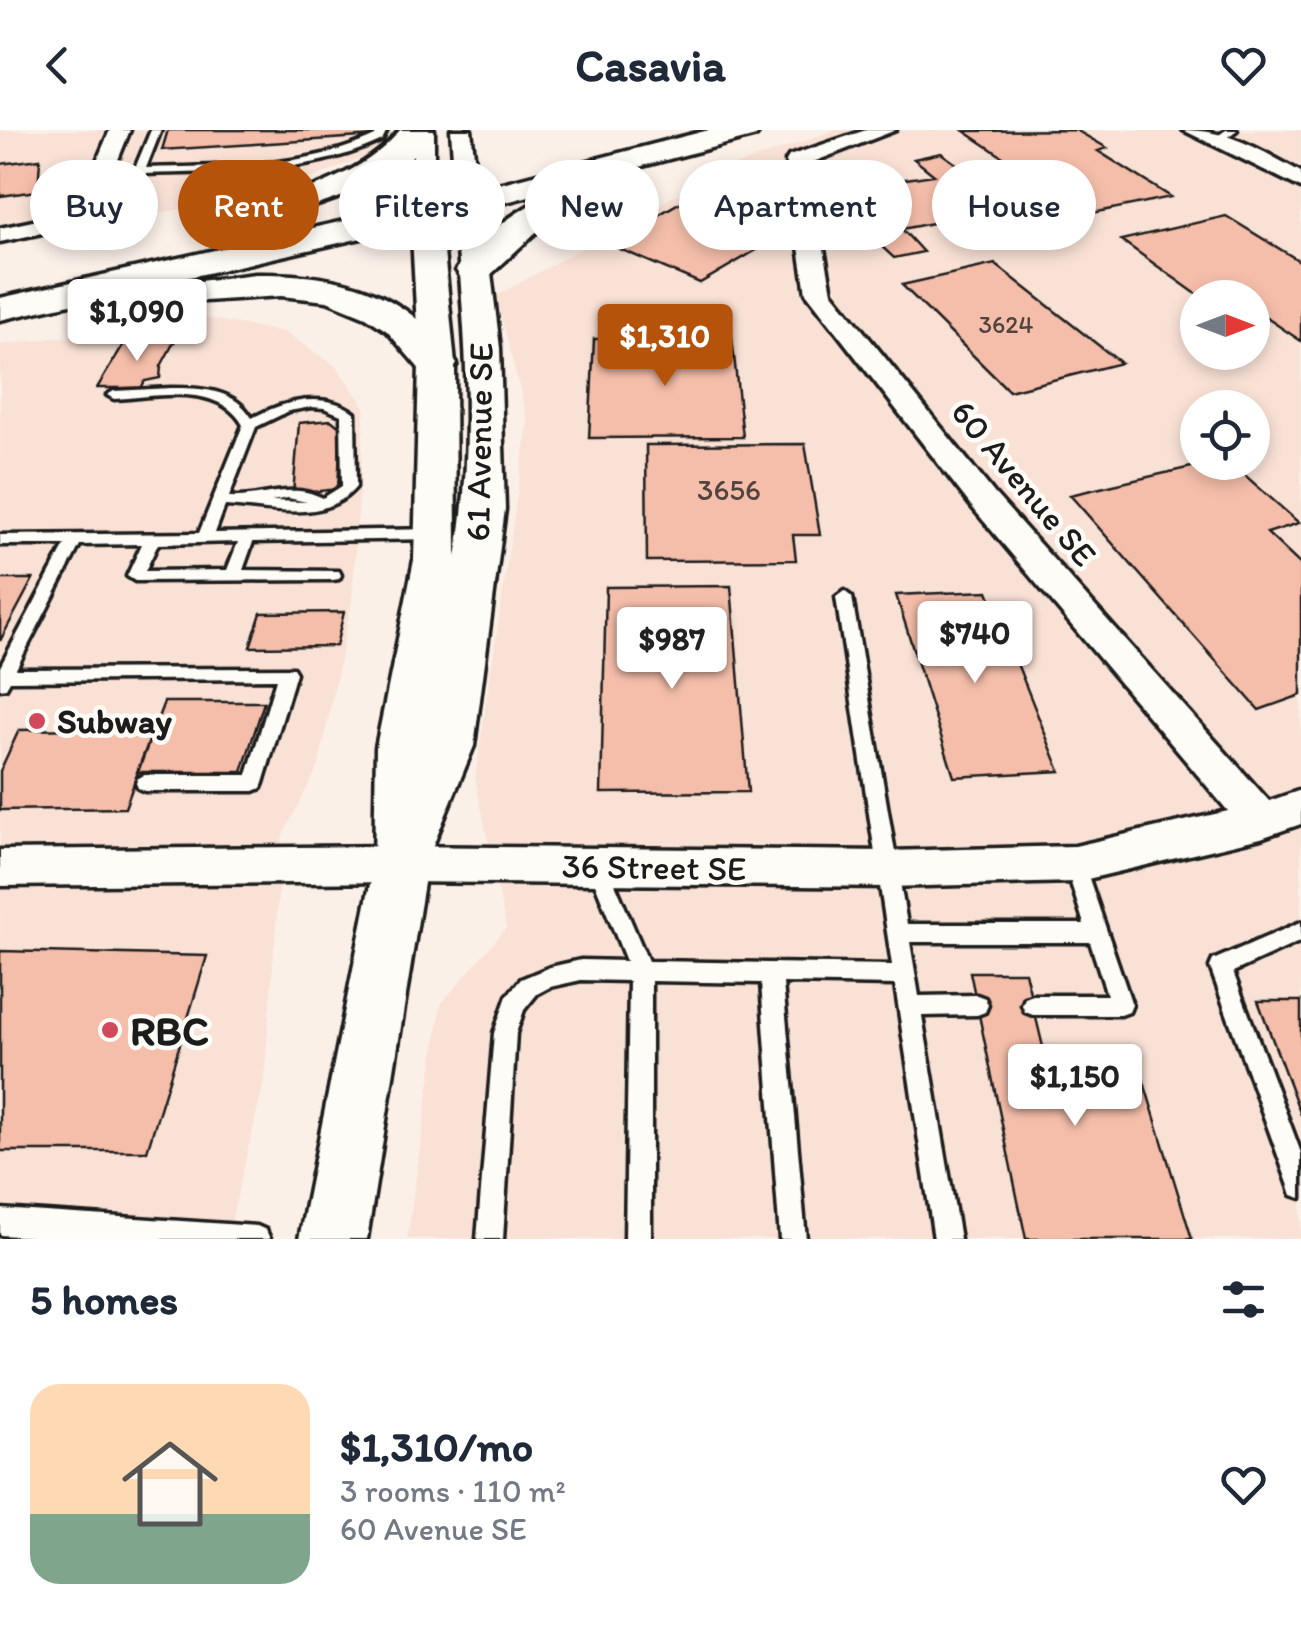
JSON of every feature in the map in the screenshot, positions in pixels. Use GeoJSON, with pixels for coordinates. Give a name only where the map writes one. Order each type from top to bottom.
{"type":"FeatureCollection","features":[{"type":"Feature","properties":{"kind":"main road"},"geometry":{"type":"LineString","coordinates":[[319,192],[394,159],[416,130]]}},
{"type":"Feature","properties":{"kind":"main road"},"geometry":{"type":"LineString","coordinates":[[505,176],[661,130]]}},
{"type":"Feature","properties":{"kind":"main road"},"geometry":{"type":"LineString","coordinates":[[505,180],[748,130]]}},
{"type":"Feature","properties":{"kind":"main road"},"geometry":{"type":"LineString","coordinates":[[474,270],[497,244],[529,218],[748,130]]}},
{"type":"Feature","properties":{"kind":"main road"},"geometry":{"type":"LineString","coordinates":[[505,173],[607,134]]}},
{"type":"Feature","properties":{"kind":"main road"},"geometry":{"type":"LineString","coordinates":[[0,308],[339,217]]}},
{"type":"Feature","properties":{"kind":"main road"},"geometry":{"type":"LineString","coordinates":[[0,277],[178,240]]}},
{"type":"Feature","properties":{"kind":"main road"},"geometry":{"type":"LineString","coordinates":[[0,322],[248,284],[321,287],[360,300],[400,322],[437,364]]}},
{"type":"Feature","properties":{"kind":"street"},"geometry":{"type":"LineString","coordinates":[[108,160],[120,130]]}},
{"type":"Feature","properties":{"kind":"street","name":"61 Avenue SE"},"geometry":{"type":"LineString","coordinates":[[424,130],[424,160]]}},
{"type":"Feature","properties":{"kind":"street","name":"61 Avenue SE"},"geometry":{"type":"LineString","coordinates":[[462,130],[464,160]]}},
{"type":"Feature","properties":{"kind":"street","name":"60 Avenue SE"},"geometry":{"type":"LineString","coordinates":[[886,130],[798,161],[818,293],[983,500],[1281,814]]}},
{"type":"Feature","properties":{"kind":"street"},"geometry":{"type":"LineString","coordinates":[[1193,130],[1226,134],[1301,181]]}},
{"type":"Feature","properties":{"kind":"street"},"geometry":{"type":"LineString","coordinates":[[0,235],[30,225]]}},
{"type":"Feature","properties":{"kind":"street","name":"61 Avenue SE"},"geometry":{"type":"LineString","coordinates":[[333,1239],[401,864],[402,746],[436,560],[437,364],[428,250]]}},
{"type":"Feature","properties":{"kind":"street","name":"61 Avenue SE"},"geometry":{"type":"LineString","coordinates":[[401,864],[448,746],[486,509],[483,348],[472,250]]}},
{"type":"Feature","properties":{"kind":"street","name":"36 Street SE"},"geometry":{"type":"LineString","coordinates":[[0,868],[401,864],[888,870],[1075,864],[1281,814]]}},
{"type":"Feature","properties":{"kind":"lane"},"geometry":{"type":"LineString","coordinates":[[144,160],[156,130]]}},
{"type":"Feature","properties":{"kind":"lane"},"geometry":{"type":"LineString","coordinates":[[158,170],[302,162],[348,153],[379,138],[382,130]]}},
{"type":"Feature","properties":{"kind":"lane"},"geometry":{"type":"LineString","coordinates":[[114,395],[216,394],[245,412],[250,425]]}},
{"type":"Feature","properties":{"kind":"lane"},"geometry":{"type":"LineString","coordinates":[[205,538],[250,425],[265,415],[312,403],[334,404],[348,414],[349,488],[336,498],[320,502],[308,494],[272,494],[257,501],[220,501]]}},
{"type":"Feature","properties":{"kind":"lane"},"geometry":{"type":"LineString","coordinates":[[0,540],[436,534]]}},
{"type":"Feature","properties":{"kind":"lane"},"geometry":{"type":"LineString","coordinates":[[233,575],[247,538]]}},
{"type":"Feature","properties":{"kind":"lane"},"geometry":{"type":"LineString","coordinates":[[152,539],[136,576],[334,575]]}},
{"type":"Feature","properties":{"kind":"lane"},"geometry":{"type":"LineString","coordinates":[[75,540],[2,679],[287,673],[254,783],[145,782]]}},
{"type":"Feature","properties":{"kind":"lane"},"geometry":{"type":"LineString","coordinates":[[844,597],[948,1239]]}},
{"type":"Feature","properties":{"kind":"lane"},"geometry":{"type":"LineString","coordinates":[[1033,1004],[1121,1004],[1075,864]]}},
{"type":"Feature","properties":{"kind":"lane"},"geometry":{"type":"LineString","coordinates":[[598,866],[640,969],[638,1239]]}},
{"type":"Feature","properties":{"kind":"lane"},"geometry":{"type":"LineString","coordinates":[[1301,931],[1222,967],[1301,1186]]}},
{"type":"Feature","properties":{"kind":"lane"},"geometry":{"type":"LineString","coordinates":[[898,933],[1098,933]]}},
{"type":"Feature","properties":{"kind":"lane"},"geometry":{"type":"LineString","coordinates":[[490,1239],[505,1034],[513,1002],[530,983],[580,970],[905,975]]}},
{"type":"Feature","properties":{"kind":"lane"},"geometry":{"type":"LineString","coordinates":[[771,972],[793,1239]]}},
{"type":"Feature","properties":{"kind":"lane"},"geometry":{"type":"LineString","coordinates":[[910,1006],[976,1005]]}},
{"type":"Feature","properties":{"kind":"lane"},"geometry":{"type":"LineString","coordinates":[[0,1222],[257,1239]]}},
{"type":"Feature","properties":{"kind":"shaded area"},"geometry":{"type":"Polygon","coordinates":[[[0,130],[392,130],[386,148],[357,160],[339,160],[339,167],[319,176],[319,160],[178,160],[178,209],[158,213],[158,160],[30,160],[30,240],[0,246],[0,130]]]}},
{"type":"Feature","properties":{"kind":"shaded area"},"geometry":{"type":"Polygon","coordinates":[[[835,130],[1301,130],[1301,1239],[407,1239],[441,1004],[506,928],[475,778],[528,422],[496,296],[578,250],[659,250],[659,204],[679,193],[679,250],[912,250],[912,160],[751,160],[835,130]]]}},
{"type":"Feature","properties":{"kind":"shaded area"},"geometry":{"type":"Polygon","coordinates":[[[206,318],[284,332],[336,366],[365,407],[352,601],[319,765],[283,835],[264,1082],[227,1239],[0,1239],[0,345],[206,318]]]}},
{"type":"Feature","properties":{"kind":"building"},"geometry":{"type":"Polygon","coordinates":[[[168,130],[376,130],[376,136],[162,150],[168,130]]]}},
{"type":"Feature","properties":{"kind":"building"},"geometry":{"type":"Polygon","coordinates":[[[1076,130],[1107,148],[1098,151],[1171,197],[1096,212],[1096,160],[1007,160],[964,131],[1076,130]]]}},
{"type":"Feature","properties":{"kind":"building"},"geometry":{"type":"Polygon","coordinates":[[[941,153],[951,160],[932,160],[932,173],[914,159],[941,153]]]}},
{"type":"Feature","properties":{"kind":"building"},"geometry":{"type":"Polygon","coordinates":[[[30,160],[30,192],[0,196],[0,164],[30,160]]]}},
{"type":"Feature","properties":{"kind":"building"},"geometry":{"type":"Polygon","coordinates":[[[932,175],[932,223],[912,227],[912,178],[932,175]]]}},
{"type":"Feature","properties":{"kind":"building"},"geometry":{"type":"Polygon","coordinates":[[[679,203],[679,250],[757,250],[700,283],[622,250],[659,250],[659,215],[679,203]]]}},
{"type":"Feature","properties":{"kind":"building"},"geometry":{"type":"Polygon","coordinates":[[[1226,216],[1301,262],[1301,341],[1270,320],[1270,280],[1180,282],[1121,240],[1226,216]]]}},
{"type":"Feature","properties":{"kind":"building"},"geometry":{"type":"Polygon","coordinates":[[[912,240],[923,252],[894,258],[885,250],[912,250],[912,240]]]}},
{"type":"Feature","properties":{"kind":"building"},"geometry":{"type":"Polygon","coordinates":[[[995,264],[1121,363],[1009,391],[902,285],[995,264]]]}},
{"type":"Feature","properties":{"kind":"building"},"geometry":{"type":"Polygon","coordinates":[[[732,338],[743,437],[589,438],[594,339],[732,338]]]}},
{"type":"Feature","properties":{"kind":"building"},"geometry":{"type":"Polygon","coordinates":[[[126,340],[175,340],[161,366],[160,378],[145,381],[141,388],[97,388],[126,340]]]}},
{"type":"Feature","properties":{"kind":"building"},"geometry":{"type":"Polygon","coordinates":[[[331,420],[341,428],[338,489],[293,494],[299,423],[331,420]]]}},
{"type":"Feature","properties":{"kind":"building"},"geometry":{"type":"Polygon","coordinates":[[[805,444],[820,535],[793,535],[796,560],[647,561],[646,445],[805,444]]]}},
{"type":"Feature","properties":{"kind":"building"},"geometry":{"type":"Polygon","coordinates":[[[1180,470],[1180,480],[1250,480],[1299,523],[1267,533],[1301,565],[1301,695],[1259,710],[1070,495],[1180,470]]]}},
{"type":"Feature","properties":{"kind":"building"},"geometry":{"type":"Polygon","coordinates":[[[0,579],[33,579],[0,641],[0,579]]]}},
{"type":"Feature","properties":{"kind":"building"},"geometry":{"type":"Polygon","coordinates":[[[731,586],[748,792],[601,793],[606,587],[731,586]]]}},
{"type":"Feature","properties":{"kind":"building"},"geometry":{"type":"Polygon","coordinates":[[[988,591],[1060,771],[954,777],[896,595],[988,591]]]}},
{"type":"Feature","properties":{"kind":"building"},"geometry":{"type":"Polygon","coordinates":[[[344,612],[336,646],[250,647],[261,613],[344,612]]]}},
{"type":"Feature","properties":{"kind":"building"},"geometry":{"type":"Polygon","coordinates":[[[164,702],[264,702],[242,772],[137,772],[164,702]]]}},
{"type":"Feature","properties":{"kind":"building"},"geometry":{"type":"Polygon","coordinates":[[[154,728],[125,808],[0,810],[0,771],[19,730],[154,728]]]}},
{"type":"Feature","properties":{"kind":"building"},"geometry":{"type":"Polygon","coordinates":[[[0,951],[207,956],[147,1151],[0,1151],[0,951]]]}},
{"type":"Feature","properties":{"kind":"building"},"geometry":{"type":"Polygon","coordinates":[[[970,972],[1025,972],[1044,1051],[1134,1050],[1192,1239],[1026,1239],[970,972]]]}},
{"type":"Feature","properties":{"kind":"building"},"geometry":{"type":"Polygon","coordinates":[[[1258,1001],[1301,1001],[1301,1115],[1258,1001]]]}},
{"type":"Feature","properties":{"kind":"place","name":"Subway"},"geometry":{"type":"Point","coordinates":[37,721]}},
{"type":"Feature","properties":{"kind":"place","name":"RBC"},"geometry":{"type":"Point","coordinates":[110,1030]}}]}
